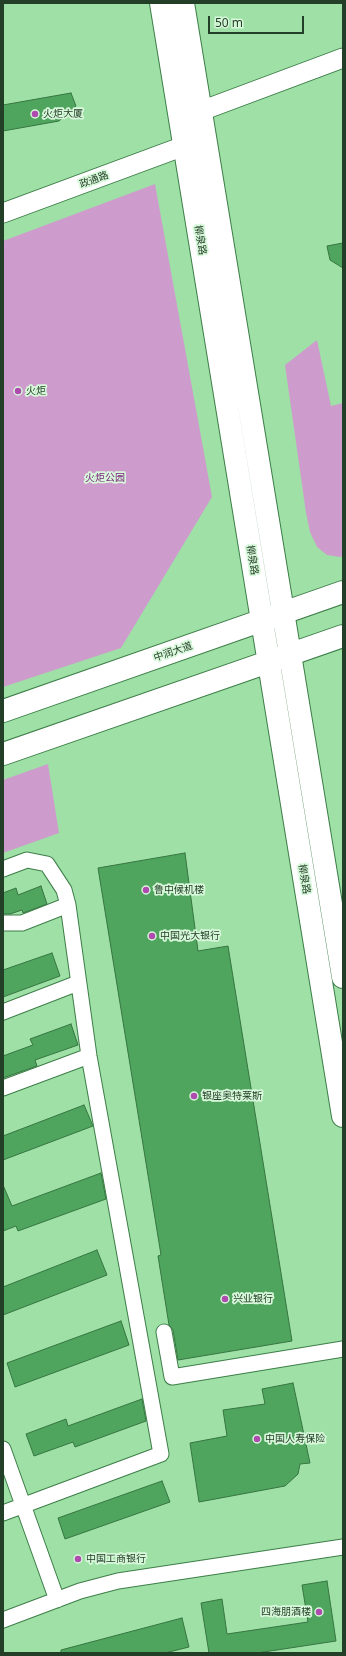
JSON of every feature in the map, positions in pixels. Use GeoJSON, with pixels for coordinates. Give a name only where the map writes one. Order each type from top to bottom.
{"type":"FeatureCollection","features":[{"type":"Feature","properties":{"kind":"main road","name":"柳泉路"},"geometry":{"type":"LineString","coordinates":[[161,3],[343,1116]]}},
{"type":"Feature","properties":{"kind":"main road"},"geometry":{"type":"LineString","coordinates":[[184,3],[343,977]]}},
{"type":"Feature","properties":{"kind":"main road","name":"中润大道"},"geometry":{"type":"LineString","coordinates":[[3,711],[343,592]]}},
{"type":"Feature","properties":{"kind":"main road"},"geometry":{"type":"LineString","coordinates":[[3,754],[343,636]]}},
{"type":"Feature","properties":{"kind":"street"},"geometry":{"type":"LineString","coordinates":[[201,111],[343,58]]}},
{"type":"Feature","properties":{"kind":"street","name":"政通路"},"geometry":{"type":"LineString","coordinates":[[3,213],[184,146]]}},
{"type":"Feature","properties":{"kind":"street"},"geometry":{"type":"LineString","coordinates":[[3,869],[27,860],[47,864],[64,890],[68,905],[89,1056],[161,1454],[3,1513]]}},
{"type":"Feature","properties":{"kind":"street"},"geometry":{"type":"LineString","coordinates":[[3,924],[22,922],[68,905]]}},
{"type":"Feature","properties":{"kind":"street"},"geometry":{"type":"LineString","coordinates":[[3,1012],[78,983]]}},
{"type":"Feature","properties":{"kind":"street"},"geometry":{"type":"LineString","coordinates":[[3,1088],[89,1056]]}},
{"type":"Feature","properties":{"kind":"street"},"geometry":{"type":"LineString","coordinates":[[164,1332],[172,1377],[343,1349]]}},
{"type":"Feature","properties":{"kind":"street"},"geometry":{"type":"LineString","coordinates":[[3,1449],[57,1600]]}},
{"type":"Feature","properties":{"kind":"street"},"geometry":{"type":"LineString","coordinates":[[3,1620],[80,1591],[118,1581],[343,1547]]}},
{"type":"Feature","properties":{"kind":"green space","name":"火炬公园"},"geometry":{"type":"Polygon","coordinates":[[[155,184],[212,497],[121,648],[3,687],[3,241],[155,184]]]}},
{"type":"Feature","properties":{"kind":"green space"},"geometry":{"type":"Polygon","coordinates":[[[317,340],[331,406],[343,403],[343,556],[340,557],[327,555],[317,547],[310,532],[285,365],[317,340]]]}},
{"type":"Feature","properties":{"kind":"green space"},"geometry":{"type":"Polygon","coordinates":[[[48,764],[59,833],[3,853],[3,780],[48,764]]]}},
{"type":"Feature","properties":{"kind":"building","name":"火炬大厦"},"geometry":{"type":"Polygon","coordinates":[[[71,93],[76,106],[59,121],[3,131],[3,105],[71,93]]]}},
{"type":"Feature","properties":{"kind":"building"},"geometry":{"type":"Polygon","coordinates":[[[343,243],[343,268],[330,260],[327,246],[343,243]]]}},
{"type":"Feature","properties":{"kind":"building"},"geometry":{"type":"Polygon","coordinates":[[[185,853],[198,951],[228,946],[292,1341],[178,1360],[173,1330],[169,1325],[158,1256],[161,1255],[98,868],[185,853]]]}},
{"type":"Feature","properties":{"kind":"building"},"geometry":{"type":"Polygon","coordinates":[[[41,886],[47,904],[23,913],[22,910],[10,914],[3,914],[3,893],[16,888],[18,895],[41,886]]]}},
{"type":"Feature","properties":{"kind":"building"},"geometry":{"type":"Polygon","coordinates":[[[52,953],[60,976],[3,997],[3,970],[52,953]]]}},
{"type":"Feature","properties":{"kind":"building"},"geometry":{"type":"Polygon","coordinates":[[[71,1024],[78,1045],[35,1060],[37,1066],[3,1078],[3,1056],[33,1045],[30,1039],[71,1024]]]}},
{"type":"Feature","properties":{"kind":"building"},"geometry":{"type":"Polygon","coordinates":[[[84,1105],[93,1126],[3,1160],[3,1136],[84,1105]]]}},
{"type":"Feature","properties":{"kind":"building"},"geometry":{"type":"Polygon","coordinates":[[[101,1173],[106,1199],[18,1231],[16,1226],[3,1231],[3,1185],[12,1206],[101,1173]]]}},
{"type":"Feature","properties":{"kind":"building"},"geometry":{"type":"Polygon","coordinates":[[[97,1250],[107,1275],[3,1315],[3,1287],[97,1250]]]}},
{"type":"Feature","properties":{"kind":"building"},"geometry":{"type":"Polygon","coordinates":[[[121,1321],[129,1345],[15,1387],[7,1363],[121,1321]]]}},
{"type":"Feature","properties":{"kind":"building","name":"中国人寿保险"},"geometry":{"type":"Polygon","coordinates":[[[293,1383],[310,1463],[300,1464],[298,1474],[285,1486],[199,1502],[190,1443],[227,1436],[223,1410],[265,1404],[262,1389],[293,1383]]]}},
{"type":"Feature","properties":{"kind":"building"},"geometry":{"type":"Polygon","coordinates":[[[142,1399],[146,1421],[75,1447],[73,1442],[34,1456],[26,1434],[66,1419],[68,1426],[142,1399]]]}},
{"type":"Feature","properties":{"kind":"building"},"geometry":{"type":"Polygon","coordinates":[[[162,1481],[170,1502],[65,1539],[58,1518],[162,1481]]]}},
{"type":"Feature","properties":{"kind":"building","name":"四海朋酒楼"},"geometry":{"type":"Polygon","coordinates":[[[327,1581],[336,1641],[257,1653],[209,1653],[201,1603],[222,1599],[227,1634],[308,1622],[302,1585],[327,1581]]]}},
{"type":"Feature","properties":{"kind":"building"},"geometry":{"type":"Polygon","coordinates":[[[182,1618],[189,1647],[165,1653],[61,1653],[61,1650],[182,1618]]]}},
{"type":"Feature","properties":{"kind":"place","name":"火炬大厦"},"geometry":{"type":"Point","coordinates":[35,114]}},
{"type":"Feature","properties":{"kind":"place","name":"火炬"},"geometry":{"type":"Point","coordinates":[18,391]}},
{"type":"Feature","properties":{"kind":"place","name":"鲁中候机楼"},"geometry":{"type":"Point","coordinates":[146,890]}},
{"type":"Feature","properties":{"kind":"place","name":"中国光大银行"},"geometry":{"type":"Point","coordinates":[152,936]}},
{"type":"Feature","properties":{"kind":"place","name":"银座奥特莱斯"},"geometry":{"type":"Point","coordinates":[194,1096]}},
{"type":"Feature","properties":{"kind":"place","name":"兴业银行"},"geometry":{"type":"Point","coordinates":[225,1299]}},
{"type":"Feature","properties":{"kind":"place","name":"中国人寿保险"},"geometry":{"type":"Point","coordinates":[257,1439]}},
{"type":"Feature","properties":{"kind":"place","name":"中国工商银行"},"geometry":{"type":"Point","coordinates":[78,1559]}},
{"type":"Feature","properties":{"kind":"place","name":"四海朋酒楼"},"geometry":{"type":"Point","coordinates":[319,1612]}}]}
